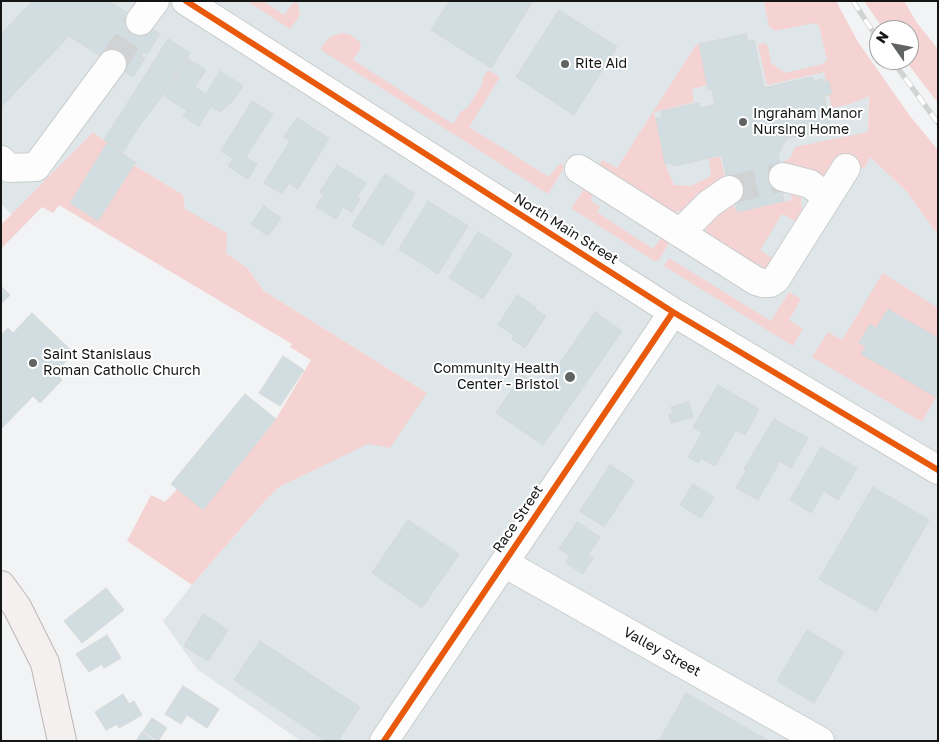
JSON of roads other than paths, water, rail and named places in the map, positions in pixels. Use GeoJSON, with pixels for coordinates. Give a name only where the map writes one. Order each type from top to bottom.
{"type":"FeatureCollection","features":[{"type":"Feature","properties":{"kind":"main road"},"geometry":{"type":"LineString","coordinates":[[1,585],[16,607],[45,663],[62,741]]}},
{"type":"Feature","properties":{"kind":"street","name":"North Main Street"},"geometry":{"type":"LineString","coordinates":[[186,1],[673,312],[938,470]]}},
{"type":"Feature","properties":{"kind":"street"},"geometry":{"type":"LineString","coordinates":[[1,160],[10,168],[36,167],[112,64]]}},
{"type":"Feature","properties":{"kind":"street"},"geometry":{"type":"LineString","coordinates":[[579,169],[762,283],[776,279],[846,168]]}},
{"type":"Feature","properties":{"kind":"street"},"geometry":{"type":"LineString","coordinates":[[783,177],[810,184],[827,197]]}},
{"type":"Feature","properties":{"kind":"street"},"geometry":{"type":"LineString","coordinates":[[680,233],[709,204],[729,190]]}},
{"type":"Feature","properties":{"kind":"street","name":"Race Street"},"geometry":{"type":"LineString","coordinates":[[384,741],[673,312]]}},
{"type":"Feature","properties":{"kind":"street","name":"Valley Street"},"geometry":{"type":"LineString","coordinates":[[504,564],[820,741]]}},
{"type":"Feature","properties":{"kind":"tunnel"},"geometry":{"type":"LineString","coordinates":[[112,64],[140,21]]}},
{"type":"Feature","properties":{"kind":"tunnel"},"geometry":{"type":"LineString","coordinates":[[729,190],[783,177]]}},
{"type":"Feature","properties":{"kind":"railway"},"geometry":{"type":"LineString","coordinates":[[853,1],[869,26]]}},
{"type":"Feature","properties":{"kind":"railway"},"geometry":{"type":"LineString","coordinates":[[899,70],[938,123]]}},
{"type":"Feature","properties":{"kind":"place","name":"Rite Aid"},"geometry":{"type":"Point","coordinates":[565,64]}},
{"type":"Feature","properties":{"kind":"place","name":"Ingraham Manor Nursing Home"},"geometry":{"type":"Point","coordinates":[743,122]}},
{"type":"Feature","properties":{"kind":"place","name":"Saint Stanislaus Roman Catholic Church"},"geometry":{"type":"Point","coordinates":[33,363]}},
{"type":"Feature","properties":{"kind":"place","name":"Community Health Center - Bristol"},"geometry":{"type":"Point","coordinates":[570,377]}}]}
